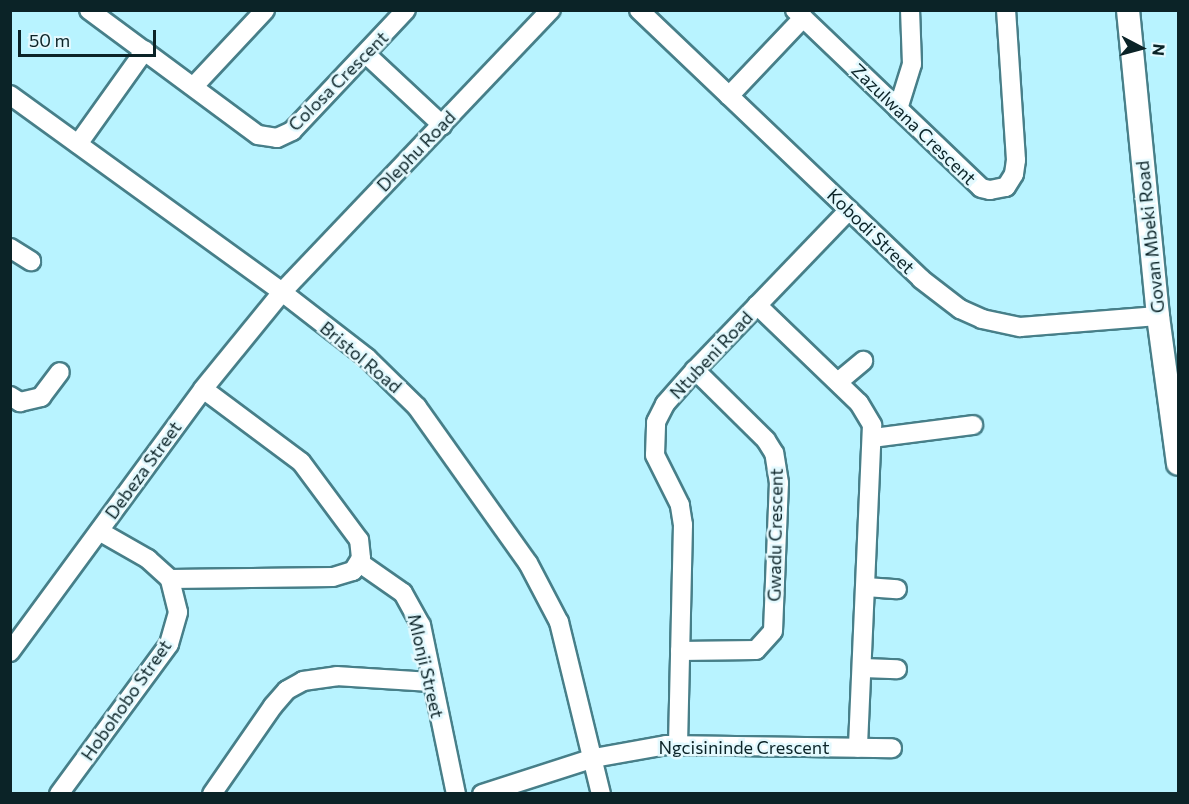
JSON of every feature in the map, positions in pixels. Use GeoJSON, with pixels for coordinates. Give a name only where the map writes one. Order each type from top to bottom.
{"type":"FeatureCollection","features":[{"type":"Feature","properties":{"kind":"main road","name":"Govan Mbeki Road"},"geometry":{"type":"LineString","coordinates":[[1128,10],[1158,316],[1179,464]]}},
{"type":"Feature","properties":{"kind":"street","name":"Colosa Crescent"},"geometry":{"type":"LineString","coordinates":[[89,10],[112,17],[145,50],[258,135],[276,138],[292,131],[367,55],[406,10]]}},
{"type":"Feature","properties":{"kind":"street"},"geometry":{"type":"LineString","coordinates":[[194,86],[265,10]]}},
{"type":"Feature","properties":{"kind":"street","name":"Dlephu Road"},"geometry":{"type":"LineString","coordinates":[[282,292],[551,10]]}},
{"type":"Feature","properties":{"kind":"street","name":"Kobodi Street"},"geometry":{"type":"LineString","coordinates":[[639,10],[921,279],[960,309],[982,319],[1020,327],[1158,316]]}},
{"type":"Feature","properties":{"kind":"street"},"geometry":{"type":"LineString","coordinates":[[898,109],[912,64],[909,10]]}},
{"type":"Feature","properties":{"kind":"street","name":"Zazulwana Crescent"},"geometry":{"type":"LineString","coordinates":[[729,96],[799,14],[981,188],[990,190],[1006,187],[1014,174],[1016,160],[1006,10]]}},
{"type":"Feature","properties":{"kind":"street"},"geometry":{"type":"LineString","coordinates":[[78,144],[145,50]]}},
{"type":"Feature","properties":{"kind":"street"},"geometry":{"type":"LineString","coordinates":[[367,55],[442,125]]}},
{"type":"Feature","properties":{"kind":"street","name":"Bristol Road"},"geometry":{"type":"LineString","coordinates":[[10,95],[282,292],[367,358],[417,407],[528,563],[565,639],[601,794]]}},
{"type":"Feature","properties":{"kind":"street","name":"Ntubeni Road"},"geometry":{"type":"LineString","coordinates":[[678,745],[683,525],[680,505],[655,455],[653,434],[665,404],[849,210]]}},
{"type":"Feature","properties":{"kind":"street"},"geometry":{"type":"LineString","coordinates":[[10,248],[31,261]]}},
{"type":"Feature","properties":{"kind":"street","name":"Debeza Street"},"geometry":{"type":"LineString","coordinates":[[10,652],[203,389],[282,292]]}},
{"type":"Feature","properties":{"kind":"street"},"geometry":{"type":"LineString","coordinates":[[757,305],[866,412],[873,438],[858,748]]}},
{"type":"Feature","properties":{"kind":"street"},"geometry":{"type":"LineString","coordinates":[[838,382],[863,361]]}},
{"type":"Feature","properties":{"kind":"street","name":"Gwadu Crescent"},"geometry":{"type":"LineString","coordinates":[[680,651],[756,650],[770,638],[773,620],[779,483],[774,453],[766,440],[695,370]]}},
{"type":"Feature","properties":{"kind":"street"},"geometry":{"type":"LineString","coordinates":[[10,396],[20,402],[41,397],[60,372]]}},
{"type":"Feature","properties":{"kind":"street"},"geometry":{"type":"LineString","coordinates":[[99,531],[148,559],[170,579],[333,577],[353,571],[360,563],[359,540],[301,462],[203,389]]}},
{"type":"Feature","properties":{"kind":"street"},"geometry":{"type":"LineString","coordinates":[[873,438],[922,434],[974,424]]}},
{"type":"Feature","properties":{"kind":"street","name":"Mlonji Street"},"geometry":{"type":"LineString","coordinates":[[360,563],[394,585],[412,605],[421,625],[430,682],[456,794]]}},
{"type":"Feature","properties":{"kind":"street","name":"Hobohobo Street"},"geometry":{"type":"LineString","coordinates":[[59,794],[169,644],[178,612],[170,579]]}},
{"type":"Feature","properties":{"kind":"street"},"geometry":{"type":"LineString","coordinates":[[866,587],[897,589]]}},
{"type":"Feature","properties":{"kind":"street"},"geometry":{"type":"LineString","coordinates":[[863,668],[897,669]]}},
{"type":"Feature","properties":{"kind":"street"},"geometry":{"type":"LineString","coordinates":[[212,794],[273,706],[287,690],[303,681],[337,676],[430,682]]}},
{"type":"Feature","properties":{"kind":"street","name":"Ngcisininde Crescent"},"geometry":{"type":"LineString","coordinates":[[482,794],[594,758],[642,748],[678,745],[892,748]]}}]}
